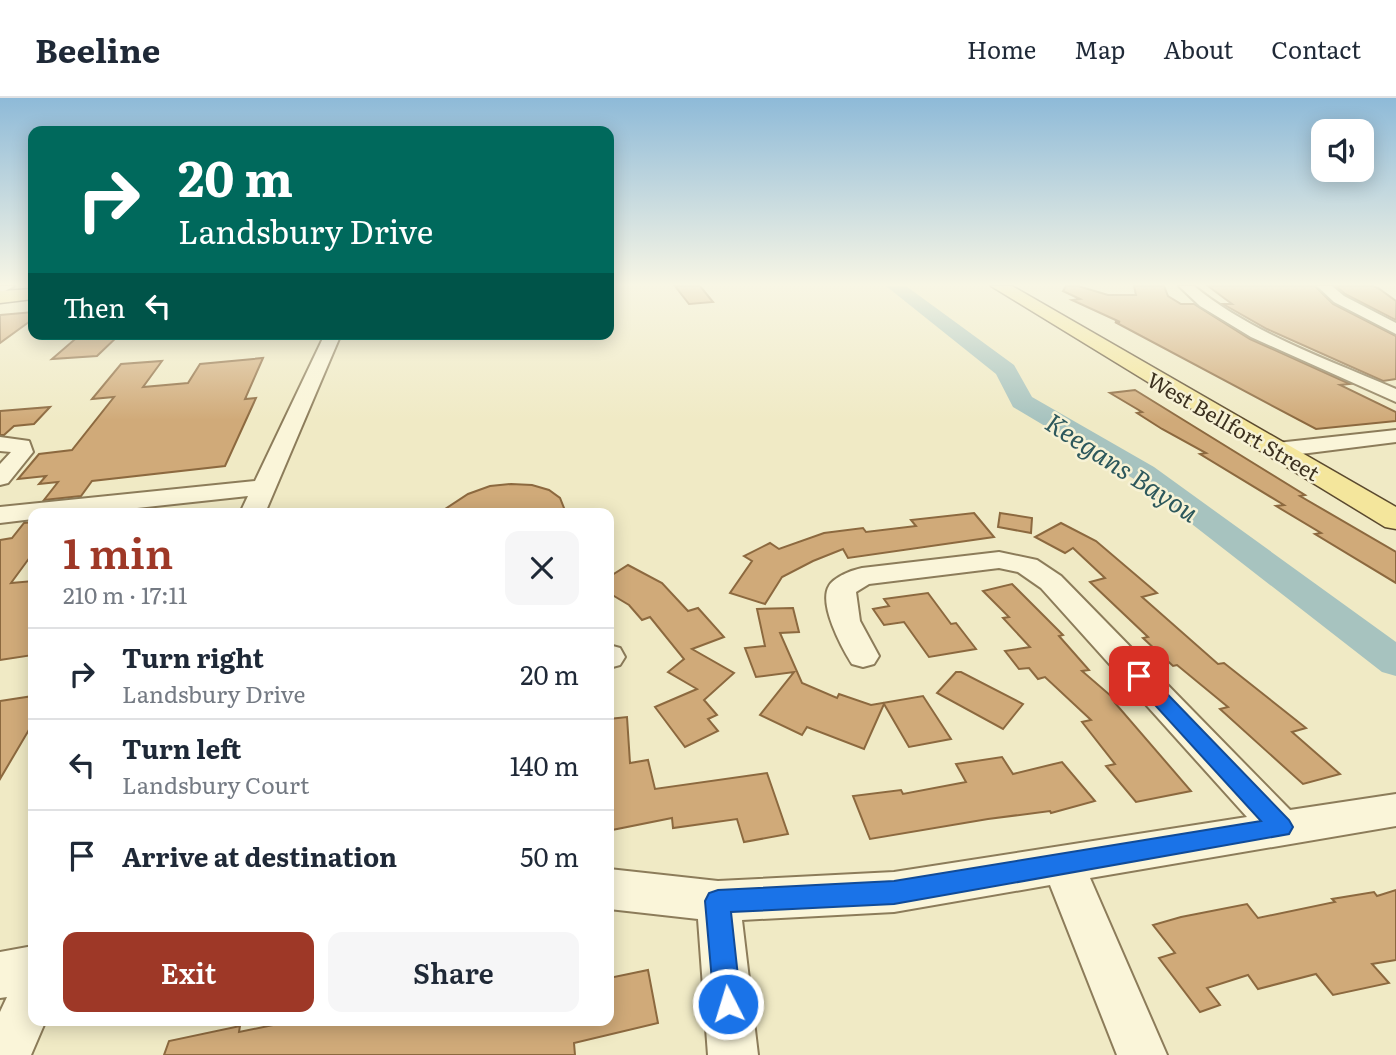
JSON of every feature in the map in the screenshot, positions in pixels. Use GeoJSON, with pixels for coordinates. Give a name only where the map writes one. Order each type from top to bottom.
{"type":"FeatureCollection","features":[{"type":"Feature","properties":{"kind":"main road","name":"West Bellfort Street"},"geometry":{"type":"LineString","coordinates":[[1085,331],[1290,448],[1396,520]]}},
{"type":"Feature","properties":{"kind":"main road","name":"West Bellfort Street"},"geometry":{"type":"LineString","coordinates":[[1089,331],[1103,340]]}},
{"type":"Feature","properties":{"kind":"main road","name":"West Bellfort Street"},"geometry":{"type":"LineString","coordinates":[[1290,448],[1396,498]]}},
{"type":"Feature","properties":{"kind":"street"},"geometry":{"type":"LineString","coordinates":[[1255,331],[1396,396]]}},
{"type":"Feature","properties":{"kind":"street"},"geometry":{"type":"LineString","coordinates":[[254,508],[330,340]]}},
{"type":"Feature","properties":{"kind":"street"},"geometry":{"type":"LineString","coordinates":[[1290,448],[1396,436]]}},
{"type":"Feature","properties":{"kind":"street"},"geometry":{"type":"LineString","coordinates":[[0,444],[20,446],[22,452],[0,478]]}},
{"type":"Feature","properties":{"kind":"street"},"geometry":{"type":"LineString","coordinates":[[59,508],[264,487]]}},
{"type":"Feature","properties":{"kind":"street"},"geometry":{"type":"LineString","coordinates":[[0,514],[28,511]]}},
{"type":"Feature","properties":{"kind":"street"},"geometry":{"type":"LineString","coordinates":[[863,656],[845,621],[841,589],[862,576],[999,560],[1027,566],[1051,582],[1281,827]]}},
{"type":"Feature","properties":{"kind":"street"},"geometry":{"type":"LineString","coordinates":[[614,890],[718,901],[894,892],[1396,810]]}},
{"type":"Feature","properties":{"kind":"street"},"geometry":{"type":"LineString","coordinates":[[1063,864],[1142,1055]]}},
{"type":"Feature","properties":{"kind":"street"},"geometry":{"type":"LineString","coordinates":[[718,901],[733,1055]]}},
{"type":"Feature","properties":{"kind":"street"},"geometry":{"type":"LineString","coordinates":[[0,975],[28,970]]}},
{"type":"Feature","properties":{"kind":"street"},"geometry":{"type":"LineString","coordinates":[[5,1055],[28,1005]]}},
{"type":"Feature","properties":{"kind":"building"},"geometry":{"type":"Polygon","coordinates":[[[0,331],[17,331],[0,343],[0,331]]]}},
{"type":"Feature","properties":{"kind":"building"},"geometry":{"type":"Polygon","coordinates":[[[1131,331],[1237,331],[1350,384],[1340,385],[1396,412],[1396,421],[1316,429],[1131,331]]]}},
{"type":"Feature","properties":{"kind":"building"},"geometry":{"type":"Polygon","coordinates":[[[1271,331],[1385,331],[1396,336],[1396,379],[1383,381],[1271,331]]]}},
{"type":"Feature","properties":{"kind":"building"},"geometry":{"type":"Polygon","coordinates":[[[74,340],[114,340],[97,356],[52,359],[74,340]]]}},
{"type":"Feature","properties":{"kind":"building"},"geometry":{"type":"Polygon","coordinates":[[[263,358],[245,399],[256,398],[225,466],[92,481],[81,496],[44,500],[58,482],[39,484],[46,476],[18,479],[39,454],[72,450],[114,397],[92,399],[121,364],[162,361],[143,387],[188,383],[200,364],[263,358]]]}},
{"type":"Feature","properties":{"kind":"building"},"geometry":{"type":"Polygon","coordinates":[[[1135,390],[1305,495],[1300,496],[1396,552],[1396,583],[1315,534],[1321,533],[1276,506],[1284,505],[1200,454],[1206,453],[1162,429],[1137,413],[1142,412],[1110,393],[1135,390]]]}},
{"type":"Feature","properties":{"kind":"building"},"geometry":{"type":"Polygon","coordinates":[[[50,407],[34,424],[14,426],[4,435],[0,435],[0,411],[50,407]]]}},
{"type":"Feature","properties":{"kind":"building"},"geometry":{"type":"Polygon","coordinates":[[[532,485],[549,490],[560,498],[564,508],[447,508],[468,494],[490,486],[532,485]]]}},
{"type":"Feature","properties":{"kind":"building"},"geometry":{"type":"Polygon","coordinates":[[[974,513],[994,537],[848,558],[843,549],[782,577],[765,604],[730,593],[752,561],[744,556],[770,543],[779,549],[824,533],[863,528],[866,532],[916,526],[911,520],[974,513]]]}},
{"type":"Feature","properties":{"kind":"building"},"geometry":{"type":"Polygon","coordinates":[[[1000,513],[1032,518],[1031,533],[998,527],[1000,513]]]}},
{"type":"Feature","properties":{"kind":"building"},"geometry":{"type":"Polygon","coordinates":[[[24,523],[28,523],[28,560],[11,583],[28,581],[28,656],[0,660],[0,540],[12,538],[24,523]]]}},
{"type":"Feature","properties":{"kind":"building"},"geometry":{"type":"Polygon","coordinates":[[[1061,523],[1096,541],[1157,593],[1142,597],[1218,664],[1224,663],[1306,728],[1292,732],[1340,774],[1303,784],[1220,709],[1228,707],[1177,665],[1173,666],[1143,638],[1148,637],[1090,582],[1105,578],[1073,548],[1065,553],[1035,537],[1061,523]]]}},
{"type":"Feature","properties":{"kind":"building"},"geometry":{"type":"Polygon","coordinates":[[[628,565],[662,583],[688,611],[698,608],[724,637],[692,649],[734,673],[704,700],[717,715],[708,719],[718,731],[685,747],[655,707],[697,689],[668,672],[684,659],[650,617],[642,620],[629,605],[614,596],[614,574],[628,565]]]}},
{"type":"Feature","properties":{"kind":"building"},"geometry":{"type":"Polygon","coordinates":[[[1012,584],[1063,635],[1059,636],[1089,670],[1082,671],[1118,702],[1115,703],[1191,791],[1136,802],[1106,766],[1115,764],[1082,722],[1091,720],[1045,677],[1038,679],[1029,668],[1019,669],[1005,651],[1030,647],[1003,618],[1009,617],[983,591],[1012,584]]]}},
{"type":"Feature","properties":{"kind":"building"},"geometry":{"type":"Polygon","coordinates":[[[928,593],[951,624],[956,623],[976,649],[929,657],[904,622],[884,625],[873,609],[889,606],[884,599],[928,593]]]}},
{"type":"Feature","properties":{"kind":"building"},"geometry":{"type":"Polygon","coordinates":[[[793,608],[799,632],[780,633],[802,683],[837,698],[839,694],[871,705],[923,696],[951,739],[909,747],[884,704],[864,749],[807,727],[802,735],[760,715],[794,672],[756,677],[745,648],[765,646],[757,609],[793,608]]]}},
{"type":"Feature","properties":{"kind":"building"},"geometry":{"type":"Polygon","coordinates":[[[956,672],[961,672],[1023,704],[1003,729],[937,693],[956,672]]]}},
{"type":"Feature","properties":{"kind":"building"},"geometry":{"type":"Polygon","coordinates":[[[28,697],[28,731],[0,779],[0,701],[28,697]]]}},
{"type":"Feature","properties":{"kind":"building"},"geometry":{"type":"Polygon","coordinates":[[[627,717],[630,763],[648,760],[655,789],[767,773],[788,834],[744,842],[737,819],[673,828],[672,818],[614,830],[614,718],[627,717]]]}},
{"type":"Feature","properties":{"kind":"building"},"geometry":{"type":"Polygon","coordinates":[[[1002,757],[1013,774],[1062,762],[1095,801],[1051,813],[988,819],[870,839],[853,796],[901,790],[903,794],[966,782],[956,764],[1002,757]]]}},
{"type":"Feature","properties":{"kind":"building"},"geometry":{"type":"Polygon","coordinates":[[[1396,890],[1396,960],[1372,964],[1389,983],[1333,995],[1316,974],[1258,989],[1248,975],[1207,988],[1220,1005],[1200,1012],[1159,958],[1175,953],[1153,925],[1247,904],[1258,918],[1335,902],[1332,899],[1374,892],[1377,896],[1396,890]]]}},
{"type":"Feature","properties":{"kind":"building"},"geometry":{"type":"Polygon","coordinates":[[[648,970],[658,1023],[574,1043],[575,1055],[164,1055],[169,1041],[240,1026],[239,1032],[268,1026],[614,1026],[614,977],[648,970]]]}},
{"type":"Feature","properties":{"kind":"waterway","name":"Keegans Bayou"},"geometry":{"type":"LineString","coordinates":[[954,331],[1006,370],[1022,402],[1144,473],[1396,662]]}},
{"type":"Feature","properties":{"kind":"route"},"geometry":{"type":"LineString","coordinates":[[728,1004],[718,901],[894,892],[1281,827],[1139,676]]}}]}
